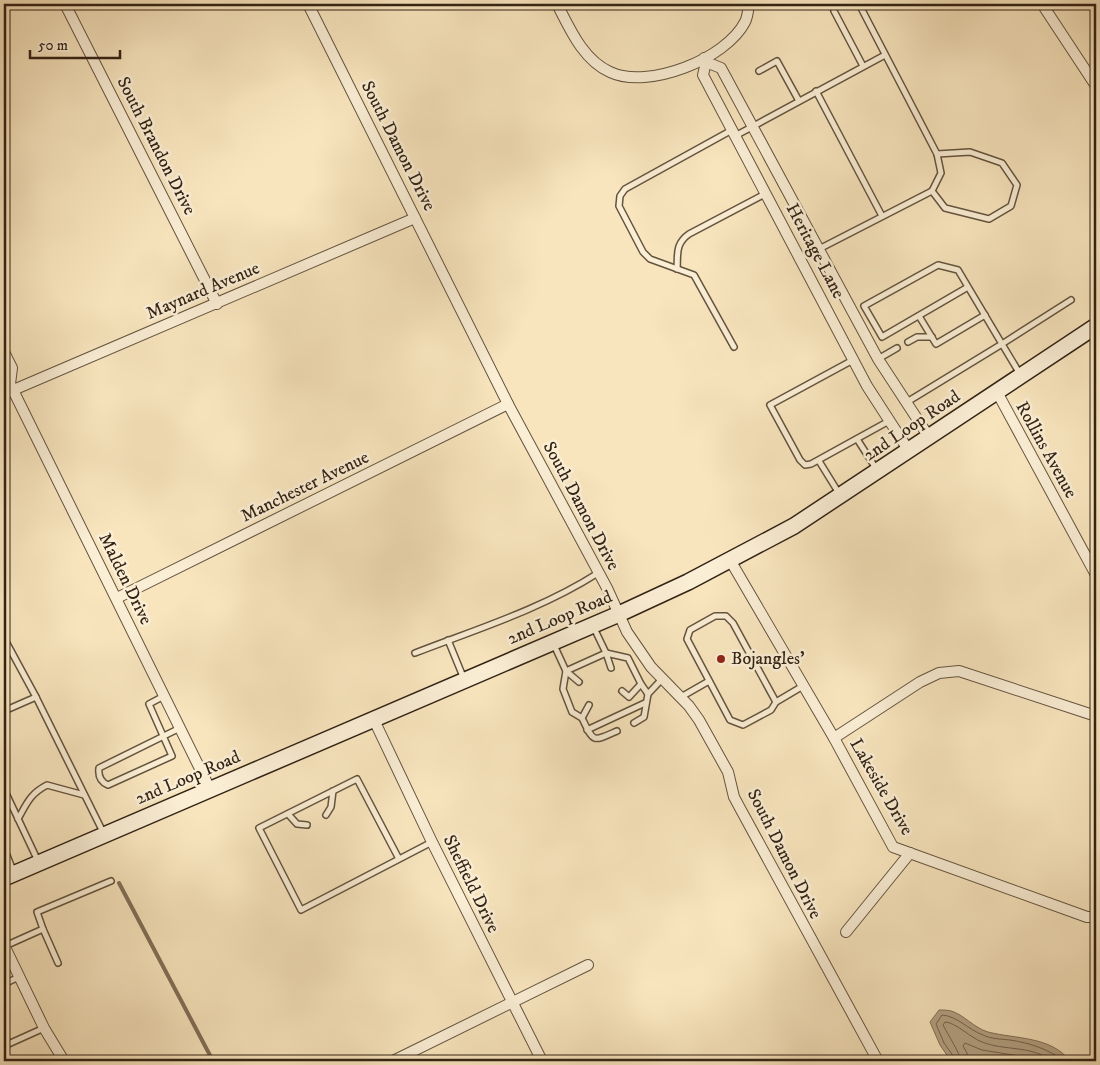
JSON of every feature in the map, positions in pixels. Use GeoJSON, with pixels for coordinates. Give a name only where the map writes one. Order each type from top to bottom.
{"type":"FeatureCollection","features":[{"type":"Feature","properties":{"kind":"main road","name":"2nd Loop Road"},"geometry":{"type":"LineString","coordinates":[[9,876],[619,614],[730,560],[794,526],[841,496],[1096,326]]}},
{"type":"Feature","properties":{"kind":"street","name":"South Brandon Drive"},"geometry":{"type":"LineString","coordinates":[[65,4],[217,304]]}},
{"type":"Feature","properties":{"kind":"street","name":"South Damon Drive"},"geometry":{"type":"LineString","coordinates":[[308,4],[508,404],[599,572],[627,632],[651,667],[681,697],[699,720],[728,772],[734,797],[878,1061]]}},
{"type":"Feature","properties":{"kind":"street"},"geometry":{"type":"LineString","coordinates":[[557,4],[580,45],[603,68],[622,76],[643,78],[658,76],[705,60],[724,46],[740,30],[746,21],[748,4]]}},
{"type":"Feature","properties":{"kind":"street"},"geometry":{"type":"LineString","coordinates":[[1042,4],[1096,86]]}},
{"type":"Feature","properties":{"kind":"street","name":"Heritage Lane"},"geometry":{"type":"LineString","coordinates":[[909,451],[888,420],[854,360],[703,76],[705,60],[721,68],[878,359],[929,437]]}},
{"type":"Feature","properties":{"kind":"street","name":"Maynard Avenue"},"geometry":{"type":"LineString","coordinates":[[8,387],[217,304],[415,218]]}},
{"type":"Feature","properties":{"kind":"street","name":"Malden Drive"},"geometry":{"type":"LineString","coordinates":[[4,352],[12,368],[8,387],[117,598],[210,789]]}},
{"type":"Feature","properties":{"kind":"street","name":"Rollins Avenue"},"geometry":{"type":"LineString","coordinates":[[997,392],[1096,576]]}},
{"type":"Feature","properties":{"kind":"street","name":"Manchester Avenue"},"geometry":{"type":"LineString","coordinates":[[117,598],[508,404]]}},
{"type":"Feature","properties":{"kind":"street","name":"Lakeside Drive"},"geometry":{"type":"LineString","coordinates":[[730,560],[834,738],[893,847],[1087,916],[1096,917]]}},
{"type":"Feature","properties":{"kind":"street"},"geometry":{"type":"LineString","coordinates":[[834,738],[903,691],[932,676],[945,672],[959,671],[1096,716]]}},
{"type":"Feature","properties":{"kind":"street","name":"Sheffield Drive"},"geometry":{"type":"LineString","coordinates":[[374,720],[432,842],[542,1061]]}},
{"type":"Feature","properties":{"kind":"street"},"geometry":{"type":"LineString","coordinates":[[846,932],[910,853]]}},
{"type":"Feature","properties":{"kind":"street"},"geometry":{"type":"LineString","coordinates":[[4,945],[44,1028],[64,1061]]}},
{"type":"Feature","properties":{"kind":"street"},"geometry":{"type":"LineString","coordinates":[[393,1061],[588,965]]}},
{"type":"Feature","properties":{"kind":"lane"},"geometry":{"type":"LineString","coordinates":[[818,249],[932,190],[941,173],[937,154],[859,4]]}},
{"type":"Feature","properties":{"kind":"lane"},"geometry":{"type":"LineString","coordinates":[[834,11],[863,66]]}},
{"type":"Feature","properties":{"kind":"lane"},"geometry":{"type":"LineString","coordinates":[[734,347],[694,275],[650,259],[643,252],[619,206],[620,196],[625,189],[733,133],[752,126],[885,54]]}},
{"type":"Feature","properties":{"kind":"lane"},"geometry":{"type":"LineString","coordinates":[[759,71],[777,61],[799,100]]}},
{"type":"Feature","properties":{"kind":"lane"},"geometry":{"type":"LineString","coordinates":[[816,91],[882,216]]}},
{"type":"Feature","properties":{"kind":"lane"},"geometry":{"type":"LineString","coordinates":[[932,190],[944,208],[989,219],[1011,206],[1017,184],[1002,164],[970,152],[937,154]]}},
{"type":"Feature","properties":{"kind":"lane"},"geometry":{"type":"LineString","coordinates":[[678,269],[678,248],[681,240],[766,194]]}},
{"type":"Feature","properties":{"kind":"lane"},"geometry":{"type":"LineString","coordinates":[[853,312],[938,266],[958,270],[1021,376]]}},
{"type":"Feature","properties":{"kind":"lane"},"geometry":{"type":"LineString","coordinates":[[864,306],[882,337],[968,287]]}},
{"type":"Feature","properties":{"kind":"lane"},"geometry":{"type":"LineString","coordinates":[[907,402],[1071,300]]}},
{"type":"Feature","properties":{"kind":"lane"},"geometry":{"type":"LineString","coordinates":[[919,316],[936,344],[986,315]]}},
{"type":"Feature","properties":{"kind":"lane"},"geometry":{"type":"LineString","coordinates":[[908,342],[917,337],[932,337]]}},
{"type":"Feature","properties":{"kind":"lane"},"geometry":{"type":"LineString","coordinates":[[878,359],[897,348]]}},
{"type":"Feature","properties":{"kind":"lane"},"geometry":{"type":"LineString","coordinates":[[854,360],[770,405],[800,460],[805,464],[819,461],[888,420]]}},
{"type":"Feature","properties":{"kind":"lane"},"geometry":{"type":"LineString","coordinates":[[857,438],[878,472]]}},
{"type":"Feature","properties":{"kind":"lane"},"geometry":{"type":"LineString","coordinates":[[819,461],[841,496]]}},
{"type":"Feature","properties":{"kind":"lane"},"geometry":{"type":"LineString","coordinates":[[415,653],[564,593],[599,572]]}},
{"type":"Feature","properties":{"kind":"lane"},"geometry":{"type":"LineString","coordinates":[[776,702],[733,623],[726,616],[715,616],[690,630],[687,639],[730,720],[743,725],[771,710],[776,702],[803,686]]}},
{"type":"Feature","properties":{"kind":"lane"},"geometry":{"type":"LineString","coordinates":[[593,625],[611,668]]}},
{"type":"Feature","properties":{"kind":"lane"},"geometry":{"type":"LineString","coordinates":[[4,638],[36,697],[104,835]]}},
{"type":"Feature","properties":{"kind":"lane"},"geometry":{"type":"LineString","coordinates":[[448,640],[464,680]]}},
{"type":"Feature","properties":{"kind":"lane"},"geometry":{"type":"LineString","coordinates":[[552,642],[566,671],[579,682]]}},
{"type":"Feature","properties":{"kind":"lane"},"geometry":{"type":"LineString","coordinates":[[566,671],[606,653],[628,658],[648,694]]}},
{"type":"Feature","properties":{"kind":"lane"},"geometry":{"type":"LineString","coordinates":[[566,671],[562,689],[572,712],[582,718],[587,730],[594,739],[598,740],[617,731]]}},
{"type":"Feature","properties":{"kind":"lane"},"geometry":{"type":"LineString","coordinates":[[634,723],[644,717],[648,694],[662,678]]}},
{"type":"Feature","properties":{"kind":"lane"},"geometry":{"type":"LineString","coordinates":[[681,697],[710,681]]}},
{"type":"Feature","properties":{"kind":"lane"},"geometry":{"type":"LineString","coordinates":[[629,697],[641,684]]}},
{"type":"Feature","properties":{"kind":"lane"},"geometry":{"type":"LineString","coordinates":[[622,691],[629,697],[634,708]]}},
{"type":"Feature","properties":{"kind":"lane"},"geometry":{"type":"LineString","coordinates":[[164,696],[149,704],[164,736],[172,756],[108,786],[98,774],[99,768],[164,736],[180,728]]}},
{"type":"Feature","properties":{"kind":"lane"},"geometry":{"type":"LineString","coordinates":[[4,711],[36,697]]}},
{"type":"Feature","properties":{"kind":"lane"},"geometry":{"type":"LineString","coordinates":[[587,730],[646,703]]}},
{"type":"Feature","properties":{"kind":"lane"},"geometry":{"type":"LineString","coordinates":[[582,718],[589,705]]}},
{"type":"Feature","properties":{"kind":"lane"},"geometry":{"type":"LineString","coordinates":[[399,859],[357,779],[259,828],[301,910],[432,842]]}},
{"type":"Feature","properties":{"kind":"lane"},"geometry":{"type":"LineString","coordinates":[[18,819],[28,800],[36,791],[47,785],[84,795]]}},
{"type":"Feature","properties":{"kind":"lane"},"geometry":{"type":"LineString","coordinates":[[4,789],[40,863]]}},
{"type":"Feature","properties":{"kind":"lane"},"geometry":{"type":"LineString","coordinates":[[326,815],[331,807],[333,792]]}},
{"type":"Feature","properties":{"kind":"lane"},"geometry":{"type":"LineString","coordinates":[[288,814],[297,824],[307,825]]}},
{"type":"Feature","properties":{"kind":"lane"},"geometry":{"type":"LineString","coordinates":[[4,848],[9,876]]}},
{"type":"Feature","properties":{"kind":"lane"},"geometry":{"type":"LineString","coordinates":[[58,963],[37,912],[111,881]]}},
{"type":"Feature","properties":{"kind":"lane"},"geometry":{"type":"LineString","coordinates":[[4,945],[43,928]]}},
{"type":"Feature","properties":{"kind":"lane"},"geometry":{"type":"LineString","coordinates":[[4,973],[6,983],[19,977]]}},
{"type":"Feature","properties":{"kind":"lane"},"geometry":{"type":"LineString","coordinates":[[4,1046],[44,1028]]}},
{"type":"Feature","properties":{"kind":"water"},"geometry":{"type":"Polygon","coordinates":[[[939,1010],[948,1010],[960,1015],[988,1032],[1043,1043],[1062,1053],[1070,1061],[951,1061],[940,1045],[930,1022],[939,1010]]]}},
{"type":"Feature","properties":{"kind":"waterway"},"geometry":{"type":"LineString","coordinates":[[119,883],[213,1061]]}},
{"type":"Feature","properties":{"kind":"place","name":"Bojangles'"},"geometry":{"type":"Point","coordinates":[721,659]}}]}
